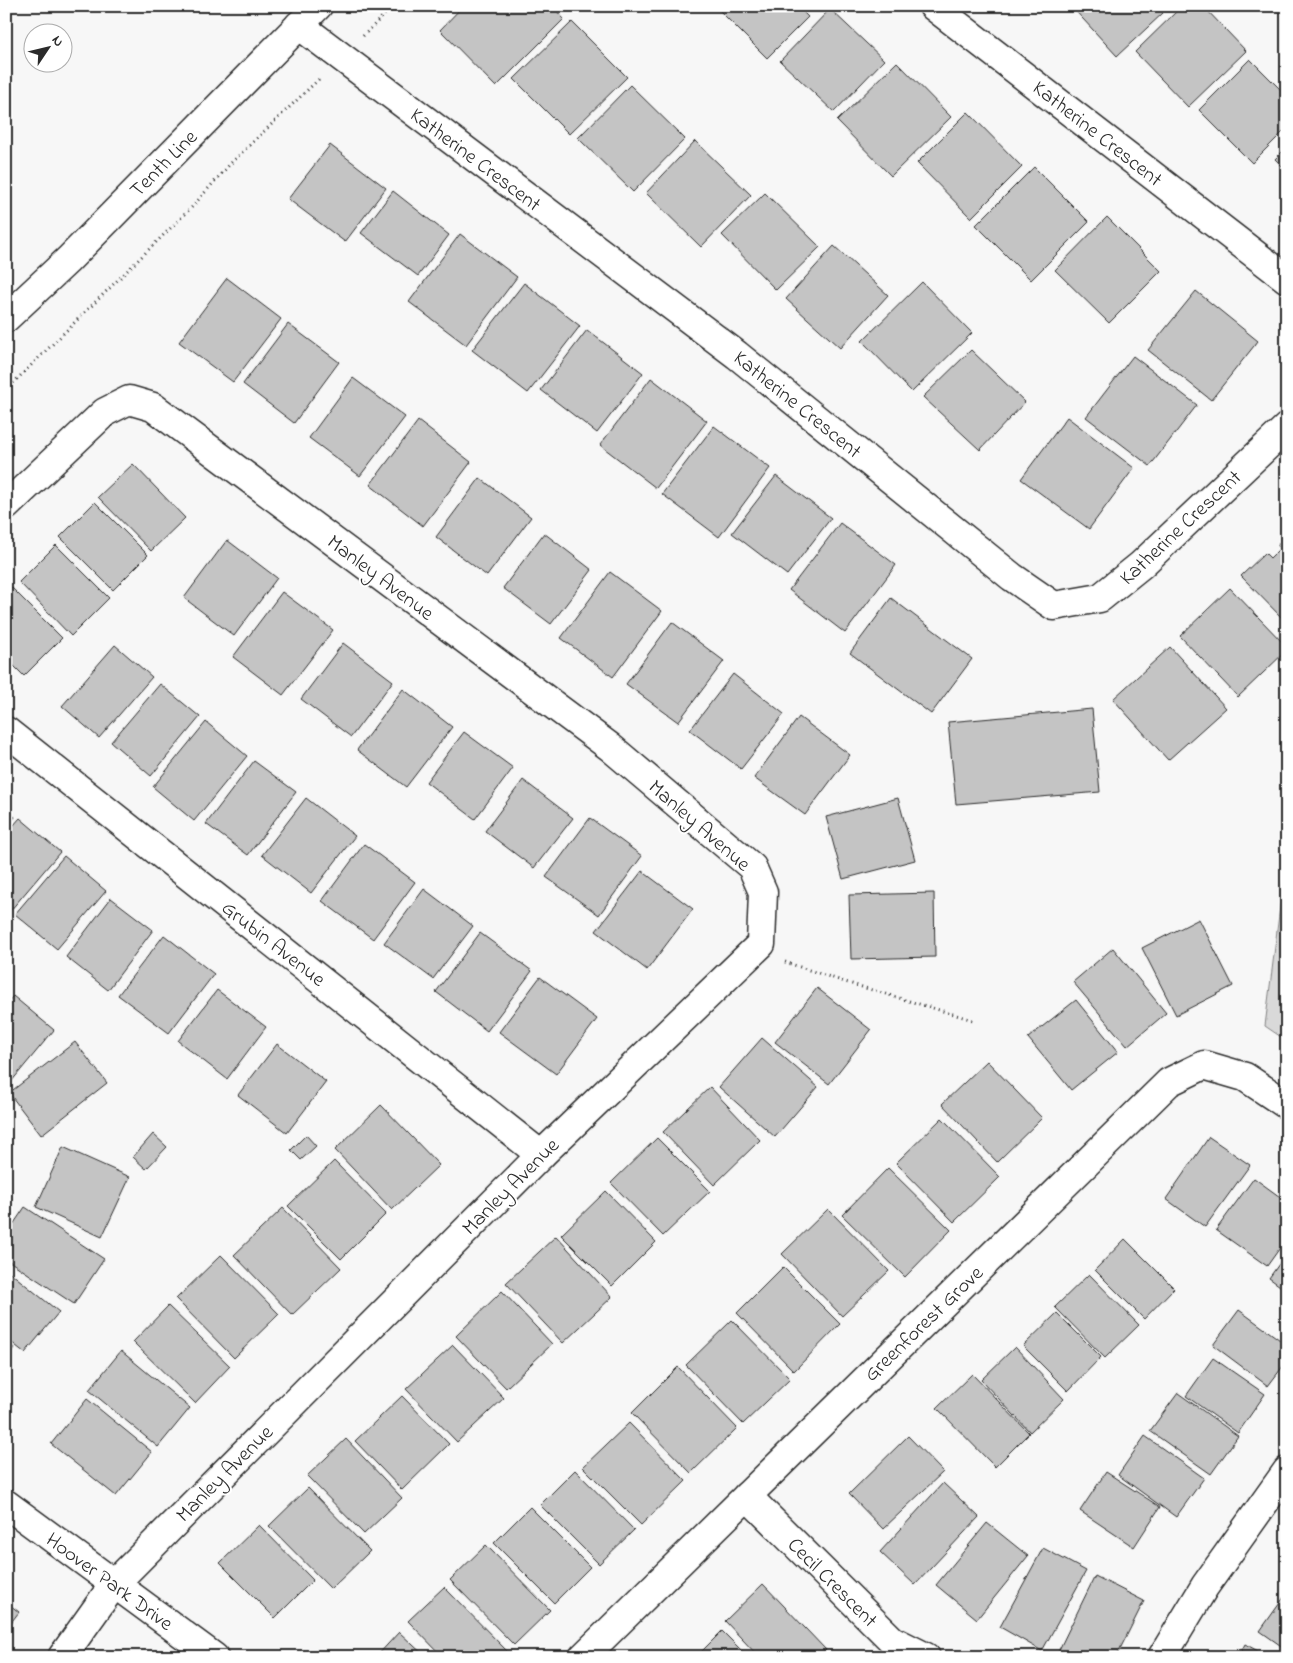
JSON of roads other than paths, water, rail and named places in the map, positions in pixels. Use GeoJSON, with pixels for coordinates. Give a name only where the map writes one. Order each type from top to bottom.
{"type":"FeatureCollection","features":[{"type":"Feature","properties":{"kind":"street","name":"Tenth Line"},"geometry":{"type":"LineString","coordinates":[[6,318],[68,260],[318,6]]}},
{"type":"Feature","properties":{"kind":"street","name":"Katherine Crescent"},"geometry":{"type":"LineString","coordinates":[[933,6],[1287,279]]}},
{"type":"Feature","properties":{"kind":"street","name":"Katherine Crescent"},"geometry":{"type":"LineString","coordinates":[[299,25],[737,355],[1012,577],[1054,606],[1100,598],[1141,565],[1287,427]]}},
{"type":"Feature","properties":{"kind":"street","name":"Manley Avenue"},"geometry":{"type":"LineString","coordinates":[[6,506],[105,412],[129,400],[153,407],[610,747],[752,867],[763,892],[761,944],[754,952],[541,1154],[114,1584],[62,1657]]}},
{"type":"Feature","properties":{"kind":"street","name":"Grubin Avenue"},"geometry":{"type":"LineString","coordinates":[[6,731],[541,1154]]}},
{"type":"Feature","properties":{"kind":"street","name":"Greenforest Grove"},"geometry":{"type":"LineString","coordinates":[[583,1657],[1169,1082],[1204,1065],[1244,1077],[1287,1104]]}},
{"type":"Feature","properties":{"kind":"street"},"geometry":{"type":"LineString","coordinates":[[1162,1657],[1205,1586],[1287,1471]]}},
{"type":"Feature","properties":{"kind":"street","name":"Cecil Crescent"},"geometry":{"type":"LineString","coordinates":[[747,1496],[892,1640],[926,1657]]}},
{"type":"Feature","properties":{"kind":"street","name":"Hoover Park Drive"},"geometry":{"type":"LineString","coordinates":[[6,1504],[214,1657]]}}]}
